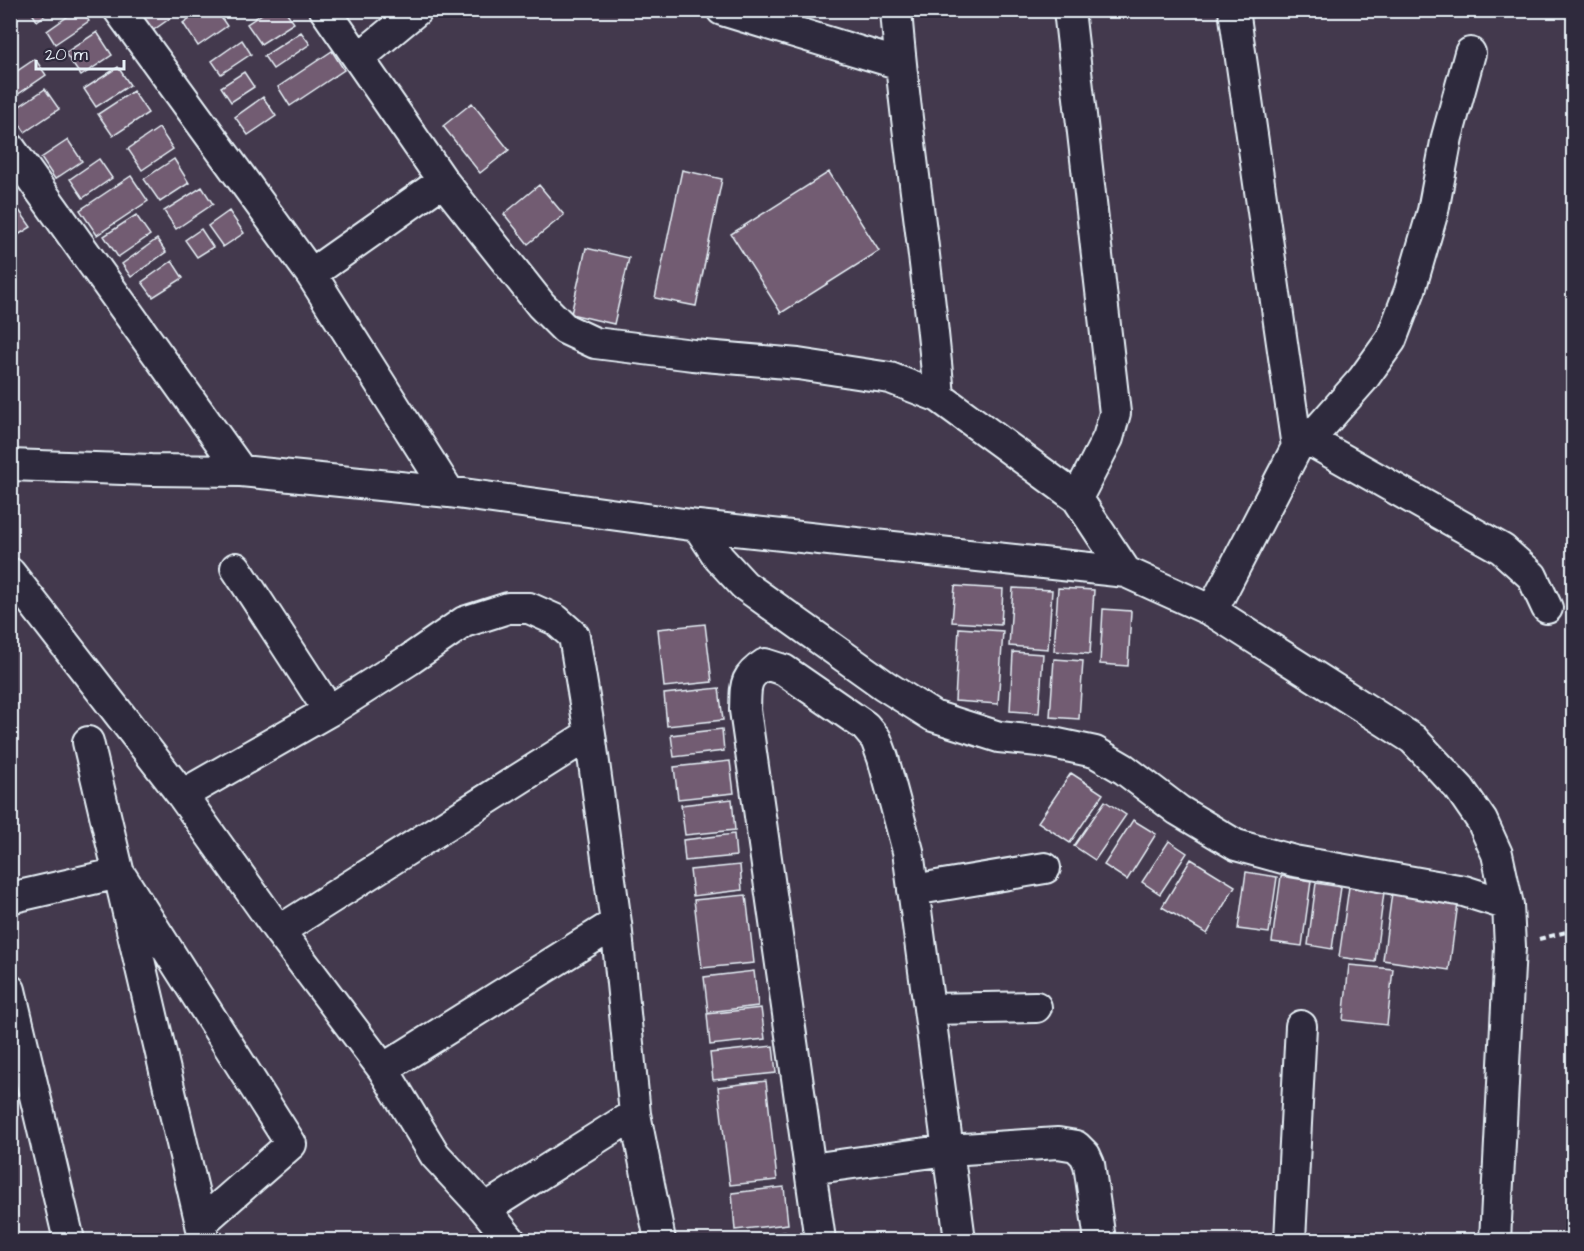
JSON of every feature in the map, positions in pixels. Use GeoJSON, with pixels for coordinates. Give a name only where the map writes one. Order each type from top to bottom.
{"type":"FeatureCollection","features":[{"type":"Feature","properties":{"kind":"street"},"geometry":{"type":"LineString","coordinates":[[119,10],[311,274],[449,492]]}},
{"type":"Feature","properties":{"kind":"street"},"geometry":{"type":"LineString","coordinates":[[325,10],[443,181],[541,305],[564,329],[595,343],[693,356],[798,364],[890,378],[939,397],[1077,498],[1126,572]]}},
{"type":"Feature","properties":{"kind":"street"},"geometry":{"type":"LineString","coordinates":[[359,58],[417,10]]}},
{"type":"Feature","properties":{"kind":"street"},"geometry":{"type":"LineString","coordinates":[[723,10],[900,64]]}},
{"type":"Feature","properties":{"kind":"street"},"geometry":{"type":"LineString","coordinates":[[896,10],[900,64],[934,332],[939,397]]}},
{"type":"Feature","properties":{"kind":"street"},"geometry":{"type":"LineString","coordinates":[[1069,10],[1115,413],[1108,438],[1077,498]]}},
{"type":"Feature","properties":{"kind":"street"},"geometry":{"type":"LineString","coordinates":[[1234,10],[1303,443]]}},
{"type":"Feature","properties":{"kind":"street"},"geometry":{"type":"LineString","coordinates":[[1212,611],[1303,443],[1363,379],[1391,340],[1410,290],[1433,211],[1447,137],[1470,53]]}},
{"type":"Feature","properties":{"kind":"street"},"geometry":{"type":"LineString","coordinates":[[10,148],[241,471]]}},
{"type":"Feature","properties":{"kind":"street"},"geometry":{"type":"LineString","coordinates":[[311,274],[443,181]]}},
{"type":"Feature","properties":{"kind":"street"},"geometry":{"type":"LineString","coordinates":[[1303,443],[1502,549],[1532,576],[1547,608]]}},
{"type":"Feature","properties":{"kind":"street"},"geometry":{"type":"LineString","coordinates":[[10,465],[241,471],[449,492],[698,526],[1126,572],[1212,611],[1413,739],[1460,789],[1482,821],[1497,854],[1508,905],[1510,947],[1496,1240]]}},
{"type":"Feature","properties":{"kind":"street"},"geometry":{"type":"LineString","coordinates":[[698,526],[719,558],[744,585],[884,685],[933,716],[999,737],[1048,742],[1095,752],[1124,768],[1178,810],[1236,845],[1294,861],[1464,891],[1508,905]]}},
{"type":"Feature","properties":{"kind":"street"},"geometry":{"type":"LineString","coordinates":[[236,568],[329,711]]}},
{"type":"Feature","properties":{"kind":"street"},"geometry":{"type":"LineString","coordinates":[[10,573],[182,795],[382,1070],[435,1155],[510,1240]]}},
{"type":"Feature","properties":{"kind":"street"},"geometry":{"type":"LineString","coordinates":[[182,795],[329,711],[464,622],[508,608],[529,608],[556,620],[574,636],[616,923],[635,1114],[660,1240]]}},
{"type":"Feature","properties":{"kind":"street"},"geometry":{"type":"LineString","coordinates":[[820,1240],[745,710],[746,684],[754,671],[765,664],[784,670],[865,726],[876,739],[883,758],[908,851],[960,1240]]}},
{"type":"Feature","properties":{"kind":"street"},"geometry":{"type":"LineString","coordinates":[[279,931],[590,734]]}},
{"type":"Feature","properties":{"kind":"street"},"geometry":{"type":"LineString","coordinates":[[88,742],[119,873],[197,1235]]}},
{"type":"Feature","properties":{"kind":"street"},"geometry":{"type":"LineString","coordinates":[[913,890],[1045,867]]}},
{"type":"Feature","properties":{"kind":"street"},"geometry":{"type":"LineString","coordinates":[[10,897],[119,873]]}},
{"type":"Feature","properties":{"kind":"street"},"geometry":{"type":"LineString","coordinates":[[119,873],[291,1144],[197,1235]]}},
{"type":"Feature","properties":{"kind":"street"},"geometry":{"type":"LineString","coordinates":[[382,1070],[616,923]]}},
{"type":"Feature","properties":{"kind":"street"},"geometry":{"type":"LineString","coordinates":[[10,990],[69,1240]]}},
{"type":"Feature","properties":{"kind":"street"},"geometry":{"type":"LineString","coordinates":[[929,1009],[1036,1007]]}},
{"type":"Feature","properties":{"kind":"street"},"geometry":{"type":"LineString","coordinates":[[1290,1240],[1301,1026]]}},
{"type":"Feature","properties":{"kind":"street"},"geometry":{"type":"LineString","coordinates":[[485,1209],[635,1114]]}},
{"type":"Feature","properties":{"kind":"street"},"geometry":{"type":"LineString","coordinates":[[810,1169],[948,1150],[1058,1143],[1076,1146],[1084,1153],[1089,1164],[1100,1240]]}},
{"type":"Feature","properties":{"kind":"building"},"geometry":{"type":"Polygon","coordinates":[[[30,10],[52,10],[37,21],[30,10]]]}},
{"type":"Feature","properties":{"kind":"building"},"geometry":{"type":"Polygon","coordinates":[[[77,10],[82,10],[89,21],[55,44],[47,31],[77,10]]]}},
{"type":"Feature","properties":{"kind":"building"},"geometry":{"type":"Polygon","coordinates":[[[140,10],[182,10],[152,31],[139,12],[140,10]]]}},
{"type":"Feature","properties":{"kind":"building"},"geometry":{"type":"Polygon","coordinates":[[[201,10],[216,10],[227,26],[198,46],[183,23],[201,10]]]}},
{"type":"Feature","properties":{"kind":"building"},"geometry":{"type":"Polygon","coordinates":[[[268,10],[285,10],[294,23],[261,44],[247,24],[268,10]]]}},
{"type":"Feature","properties":{"kind":"building"},"geometry":{"type":"Polygon","coordinates":[[[97,32],[112,55],[81,76],[65,53],[97,32]]]}},
{"type":"Feature","properties":{"kind":"building"},"geometry":{"type":"Polygon","coordinates":[[[301,32],[310,44],[273,69],[264,56],[301,32]]]}},
{"type":"Feature","properties":{"kind":"building"},"geometry":{"type":"Polygon","coordinates":[[[242,40],[251,54],[221,74],[212,61],[242,40]]]}},
{"type":"Feature","properties":{"kind":"building"},"geometry":{"type":"Polygon","coordinates":[[[332,51],[344,70],[290,106],[278,87],[332,51]]]}},
{"type":"Feature","properties":{"kind":"building"},"geometry":{"type":"Polygon","coordinates":[[[35,59],[46,75],[11,99],[10,76],[35,59]]]}},
{"type":"Feature","properties":{"kind":"building"},"geometry":{"type":"Polygon","coordinates":[[[118,67],[130,85],[96,107],[84,89],[118,67]]]}},
{"type":"Feature","properties":{"kind":"building"},"geometry":{"type":"Polygon","coordinates":[[[244,72],[254,87],[231,102],[221,87],[244,72]]]}},
{"type":"Feature","properties":{"kind":"building"},"geometry":{"type":"Polygon","coordinates":[[[45,89],[59,109],[25,132],[11,112],[45,89]]]}},
{"type":"Feature","properties":{"kind":"building"},"geometry":{"type":"Polygon","coordinates":[[[133,91],[148,113],[113,136],[98,114],[133,91]]]}},
{"type":"Feature","properties":{"kind":"building"},"geometry":{"type":"Polygon","coordinates":[[[263,97],[276,116],[248,135],[235,117],[263,97]]]}},
{"type":"Feature","properties":{"kind":"building"},"geometry":{"type":"Polygon","coordinates":[[[472,103],[509,150],[480,173],[443,126],[472,103]]]}},
{"type":"Feature","properties":{"kind":"building"},"geometry":{"type":"Polygon","coordinates":[[[159,128],[173,149],[142,170],[128,149],[159,128]]]}},
{"type":"Feature","properties":{"kind":"building"},"geometry":{"type":"Polygon","coordinates":[[[68,140],[82,161],[55,179],[41,158],[68,140]]]}},
{"type":"Feature","properties":{"kind":"building"},"geometry":{"type":"Polygon","coordinates":[[[99,159],[112,178],[83,198],[70,179],[99,159]]]}},
{"type":"Feature","properties":{"kind":"building"},"geometry":{"type":"Polygon","coordinates":[[[174,159],[189,183],[160,202],[144,179],[174,159]]]}},
{"type":"Feature","properties":{"kind":"building"},"geometry":{"type":"Polygon","coordinates":[[[682,170],[722,179],[696,306],[655,298],[682,170]]]}},
{"type":"Feature","properties":{"kind":"building"},"geometry":{"type":"Polygon","coordinates":[[[829,172],[879,251],[781,313],[731,234],[829,172]]]}},
{"type":"Feature","properties":{"kind":"building"},"geometry":{"type":"Polygon","coordinates":[[[131,176],[148,201],[97,235],[80,210],[131,176]]]}},
{"type":"Feature","properties":{"kind":"building"},"geometry":{"type":"Polygon","coordinates":[[[539,185],[564,215],[528,244],[504,214],[539,185]]]}},
{"type":"Feature","properties":{"kind":"building"},"geometry":{"type":"Polygon","coordinates":[[[202,187],[213,204],[176,229],[164,211],[202,187]]]}},
{"type":"Feature","properties":{"kind":"building"},"geometry":{"type":"Polygon","coordinates":[[[16,206],[31,227],[10,240],[10,210],[16,206]]]}},
{"type":"Feature","properties":{"kind":"building"},"geometry":{"type":"Polygon","coordinates":[[[229,211],[244,233],[223,247],[208,226],[229,211]]]}},
{"type":"Feature","properties":{"kind":"building"},"geometry":{"type":"Polygon","coordinates":[[[136,215],[150,235],[118,257],[104,236],[136,215]]]}},
{"type":"Feature","properties":{"kind":"building"},"geometry":{"type":"Polygon","coordinates":[[[201,229],[213,247],[197,257],[185,240],[201,229]]]}},
{"type":"Feature","properties":{"kind":"building"},"geometry":{"type":"Polygon","coordinates":[[[157,239],[166,252],[131,277],[122,264],[157,239]]]}},
{"type":"Feature","properties":{"kind":"building"},"geometry":{"type":"Polygon","coordinates":[[[586,248],[629,258],[614,324],[571,314],[586,248]]]}},
{"type":"Feature","properties":{"kind":"building"},"geometry":{"type":"Polygon","coordinates":[[[172,261],[183,278],[153,297],[142,282],[172,261]]]}},
{"type":"Feature","properties":{"kind":"building"},"geometry":{"type":"Polygon","coordinates":[[[955,586],[1003,589],[1001,625],[952,622],[955,586]]]}},
{"type":"Feature","properties":{"kind":"building"},"geometry":{"type":"Polygon","coordinates":[[[1013,588],[1052,590],[1048,649],[1009,646],[1013,588]]]}},
{"type":"Feature","properties":{"kind":"building"},"geometry":{"type":"Polygon","coordinates":[[[1058,588],[1094,590],[1090,654],[1054,651],[1058,588]]]}},
{"type":"Feature","properties":{"kind":"building"},"geometry":{"type":"Polygon","coordinates":[[[1103,609],[1131,611],[1128,666],[1100,664],[1103,609]]]}},
{"type":"Feature","properties":{"kind":"building"},"geometry":{"type":"Polygon","coordinates":[[[705,624],[712,682],[664,687],[658,629],[705,624]]]}},
{"type":"Feature","properties":{"kind":"building"},"geometry":{"type":"Polygon","coordinates":[[[959,628],[1003,631],[998,704],[955,701],[959,628]]]}},
{"type":"Feature","properties":{"kind":"building"},"geometry":{"type":"Polygon","coordinates":[[[1013,652],[1043,654],[1039,713],[1010,711],[1013,652]]]}},
{"type":"Feature","properties":{"kind":"building"},"geometry":{"type":"Polygon","coordinates":[[[1054,659],[1083,661],[1079,719],[1050,717],[1054,659]]]}},
{"type":"Feature","properties":{"kind":"building"},"geometry":{"type":"Polygon","coordinates":[[[719,688],[723,720],[667,726],[664,694],[719,688]]]}},
{"type":"Feature","properties":{"kind":"building"},"geometry":{"type":"Polygon","coordinates":[[[722,729],[724,751],[674,757],[671,735],[722,729]]]}},
{"type":"Feature","properties":{"kind":"building"},"geometry":{"type":"Polygon","coordinates":[[[730,761],[734,793],[678,799],[674,767],[730,761]]]}},
{"type":"Feature","properties":{"kind":"building"},"geometry":{"type":"Polygon","coordinates":[[[1071,773],[1103,794],[1070,843],[1038,822],[1071,773]]]}},
{"type":"Feature","properties":{"kind":"building"},"geometry":{"type":"Polygon","coordinates":[[[732,799],[735,830],[685,835],[681,805],[732,799]]]}},
{"type":"Feature","properties":{"kind":"building"},"geometry":{"type":"Polygon","coordinates":[[[1105,801],[1126,815],[1095,860],[1074,846],[1105,801]]]}},
{"type":"Feature","properties":{"kind":"building"},"geometry":{"type":"Polygon","coordinates":[[[1133,820],[1156,834],[1127,880],[1104,865],[1133,820]]]}},
{"type":"Feature","properties":{"kind":"building"},"geometry":{"type":"Polygon","coordinates":[[[734,834],[736,856],[685,861],[683,840],[734,834]]]}},
{"type":"Feature","properties":{"kind":"building"},"geometry":{"type":"Polygon","coordinates":[[[1169,841],[1187,853],[1160,894],[1142,882],[1169,841]]]}},
{"type":"Feature","properties":{"kind":"building"},"geometry":{"type":"Polygon","coordinates":[[[1191,859],[1235,886],[1207,934],[1162,907],[1191,859]]]}},
{"type":"Feature","properties":{"kind":"building"},"geometry":{"type":"Polygon","coordinates":[[[740,865],[742,890],[693,896],[690,870],[740,865]]]}},
{"type":"Feature","properties":{"kind":"building"},"geometry":{"type":"Polygon","coordinates":[[[1246,872],[1277,877],[1269,933],[1238,929],[1246,872]]]}},
{"type":"Feature","properties":{"kind":"building"},"geometry":{"type":"Polygon","coordinates":[[[1281,876],[1311,881],[1302,946],[1272,942],[1281,876]]]}},
{"type":"Feature","properties":{"kind":"building"},"geometry":{"type":"Polygon","coordinates":[[[1316,883],[1341,887],[1332,949],[1308,945],[1316,883]]]}},
{"type":"Feature","properties":{"kind":"building"},"geometry":{"type":"Polygon","coordinates":[[[1349,887],[1384,892],[1375,962],[1339,957],[1349,887]]]}},
{"type":"Feature","properties":{"kind":"building"},"geometry":{"type":"Polygon","coordinates":[[[1392,893],[1458,903],[1449,970],[1383,960],[1392,893]]]}},
{"type":"Feature","properties":{"kind":"building"},"geometry":{"type":"Polygon","coordinates":[[[746,895],[754,963],[702,968],[694,900],[746,895]]]}},
{"type":"Feature","properties":{"kind":"building"},"geometry":{"type":"Polygon","coordinates":[[[1349,965],[1393,969],[1387,1025],[1343,1020],[1349,965]]]}},
{"type":"Feature","properties":{"kind":"building"},"geometry":{"type":"Polygon","coordinates":[[[754,971],[758,1006],[708,1012],[704,977],[754,971]]]}},
{"type":"Feature","properties":{"kind":"building"},"geometry":{"type":"Polygon","coordinates":[[[761,1008],[765,1039],[710,1045],[707,1014],[761,1008]]]}},
{"type":"Feature","properties":{"kind":"building"},"geometry":{"type":"Polygon","coordinates":[[[773,1046],[776,1073],[713,1080],[710,1053],[773,1046]]]}},
{"type":"Feature","properties":{"kind":"building"},"geometry":{"type":"Polygon","coordinates":[[[766,1081],[777,1180],[730,1185],[718,1087],[766,1081]]]}},
{"type":"Feature","properties":{"kind":"building"},"geometry":{"type":"Polygon","coordinates":[[[784,1187],[788,1224],[735,1230],[732,1193],[784,1187]]]}},
{"type":"Feature","properties":{"kind":"building"},"geometry":{"type":"Polygon","coordinates":[[[785,1232],[786,1240],[734,1240],[734,1238],[785,1232]]]}}]}
